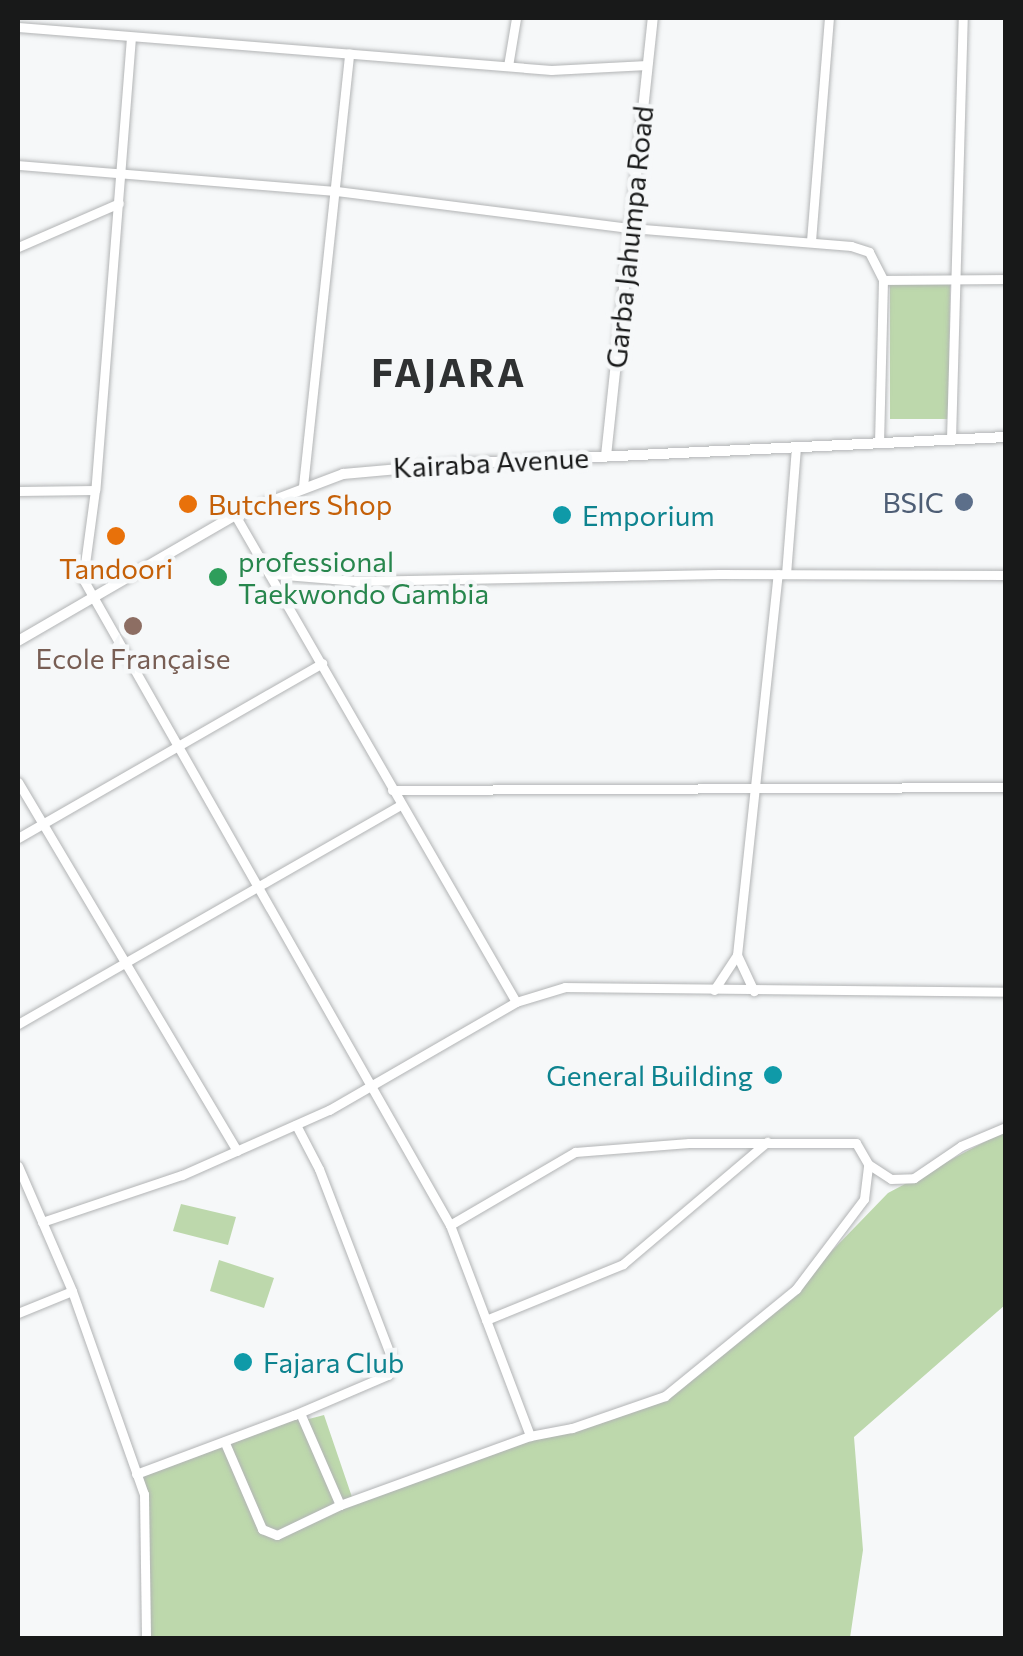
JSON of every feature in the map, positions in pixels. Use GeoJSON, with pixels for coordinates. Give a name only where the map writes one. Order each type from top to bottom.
{"type":"FeatureCollection","features":[{"type":"Feature","properties":{"kind":"street"},"geometry":{"type":"LineString","coordinates":[[508,66],[516,18]]}},
{"type":"Feature","properties":{"kind":"street","name":"Garba Jahumpa Road"},"geometry":{"type":"LineString","coordinates":[[606,456],[654,18]]}},
{"type":"Feature","properties":{"kind":"street"},"geometry":{"type":"LineString","coordinates":[[811,241],[829,18]]}},
{"type":"Feature","properties":{"kind":"street"},"geometry":{"type":"LineString","coordinates":[[951,439],[964,18]]}},
{"type":"Feature","properties":{"kind":"street"},"geometry":{"type":"LineString","coordinates":[[18,27],[551,70],[647,65]]}},
{"type":"Feature","properties":{"kind":"street"},"geometry":{"type":"LineString","coordinates":[[131,37],[95,490],[83,578],[91,599],[181,745],[450,1226],[530,1436]]}},
{"type":"Feature","properties":{"kind":"street"},"geometry":{"type":"LineString","coordinates":[[303,486],[350,53]]}},
{"type":"Feature","properties":{"kind":"street"},"geometry":{"type":"LineString","coordinates":[[18,165],[337,191],[631,228],[811,241],[869,252],[883,280],[879,442]]}},
{"type":"Feature","properties":{"kind":"street"},"geometry":{"type":"LineString","coordinates":[[18,247],[119,203]]}},
{"type":"Feature","properties":{"kind":"street"},"geometry":{"type":"LineString","coordinates":[[883,280],[1006,279]]}},
{"type":"Feature","properties":{"kind":"street","name":"Kairaba Avenue"},"geometry":{"type":"LineString","coordinates":[[18,641],[235,515],[303,486],[380,468],[1006,436]]}},
{"type":"Feature","properties":{"kind":"street"},"geometry":{"type":"LineString","coordinates":[[714,990],[737,955],[796,446]]}},
{"type":"Feature","properties":{"kind":"street"},"geometry":{"type":"LineString","coordinates":[[18,492],[95,490]]}},
{"type":"Feature","properties":{"kind":"street"},"geometry":{"type":"LineString","coordinates":[[235,515],[516,1002]]}},
{"type":"Feature","properties":{"kind":"street"},"geometry":{"type":"LineString","coordinates":[[272,574],[357,581],[782,574],[1006,576]]}},
{"type":"Feature","properties":{"kind":"street"},"geometry":{"type":"LineString","coordinates":[[18,838],[322,663]]}},
{"type":"Feature","properties":{"kind":"street"},"geometry":{"type":"LineString","coordinates":[[18,782],[237,1151]]}},
{"type":"Feature","properties":{"kind":"street"},"geometry":{"type":"LineString","coordinates":[[392,790],[1006,787]]}},
{"type":"Feature","properties":{"kind":"street"},"geometry":{"type":"LineString","coordinates":[[18,1024],[400,806]]}},
{"type":"Feature","properties":{"kind":"street"},"geometry":{"type":"LineString","coordinates":[[737,955],[754,990]]}},
{"type":"Feature","properties":{"kind":"street"},"geometry":{"type":"LineString","coordinates":[[42,1222],[182,1175],[296,1125],[516,1002],[564,987],[1006,992]]}},
{"type":"Feature","properties":{"kind":"street"},"geometry":{"type":"LineString","coordinates":[[136,1474],[383,1380],[392,1366],[318,1169],[296,1125]]}},
{"type":"Feature","properties":{"kind":"street"},"geometry":{"type":"LineString","coordinates":[[450,1226],[576,1152],[766,1142],[856,1143],[868,1164],[891,1180],[914,1178],[961,1146],[1006,1127]]}},
{"type":"Feature","properties":{"kind":"street"},"geometry":{"type":"LineString","coordinates":[[486,1320],[623,1264],[766,1142]]}},
{"type":"Feature","properties":{"kind":"street"},"geometry":{"type":"LineString","coordinates":[[225,1442],[265,1533],[277,1535],[340,1506],[530,1436],[572,1428],[665,1396],[796,1289],[864,1200],[868,1164]]}},
{"type":"Feature","properties":{"kind":"street"},"geometry":{"type":"LineString","coordinates":[[18,1166],[72,1290],[144,1494],[146,1638]]}},
{"type":"Feature","properties":{"kind":"street"},"geometry":{"type":"LineString","coordinates":[[18,1312],[72,1290]]}},
{"type":"Feature","properties":{"kind":"street"},"geometry":{"type":"LineString","coordinates":[[300,1413],[340,1506]]}},
{"type":"Feature","properties":{"kind":"green space"},"geometry":{"type":"Polygon","coordinates":[[[890,284],[950,284],[949,419],[890,419],[890,284]]]}},
{"type":"Feature","properties":{"kind":"green space"},"geometry":{"type":"Polygon","coordinates":[[[1005,1131],[1005,1305],[854,1437],[863,1550],[850,1638],[146,1638],[144,1494],[136,1474],[300,1413],[305,1420],[324,1415],[353,1500],[665,1396],[795,1289],[888,1193],[1005,1131]]]}},
{"type":"Feature","properties":{"kind":"green space"},"geometry":{"type":"Polygon","coordinates":[[[181,1204],[236,1217],[228,1245],[173,1231],[181,1204]]]}},
{"type":"Feature","properties":{"kind":"green space"},"geometry":{"type":"Polygon","coordinates":[[[219,1260],[274,1278],[264,1308],[210,1291],[219,1260]]]}},
{"type":"Feature","properties":{"kind":"place","name":"BSIC"},"geometry":{"type":"Point","coordinates":[964,502]}},
{"type":"Feature","properties":{"kind":"place","name":"Butchers Shop"},"geometry":{"type":"Point","coordinates":[188,504]}},
{"type":"Feature","properties":{"kind":"place","name":"Emporium"},"geometry":{"type":"Point","coordinates":[562,515]}},
{"type":"Feature","properties":{"kind":"place","name":"Tandoori"},"geometry":{"type":"Point","coordinates":[116,536]}},
{"type":"Feature","properties":{"kind":"place","name":"professional Taekwondo Gambia"},"geometry":{"type":"Point","coordinates":[218,577]}},
{"type":"Feature","properties":{"kind":"place","name":"Ecole Française"},"geometry":{"type":"Point","coordinates":[133,626]}},
{"type":"Feature","properties":{"kind":"place","name":"General Building"},"geometry":{"type":"Point","coordinates":[773,1075]}},
{"type":"Feature","properties":{"kind":"place","name":"Fajara Club"},"geometry":{"type":"Point","coordinates":[243,1362]}},
{"type":"Feature","properties":{"kind":"district","name":"FAJARA"},"geometry":{"type":"Point","coordinates":[449,372]}}]}
